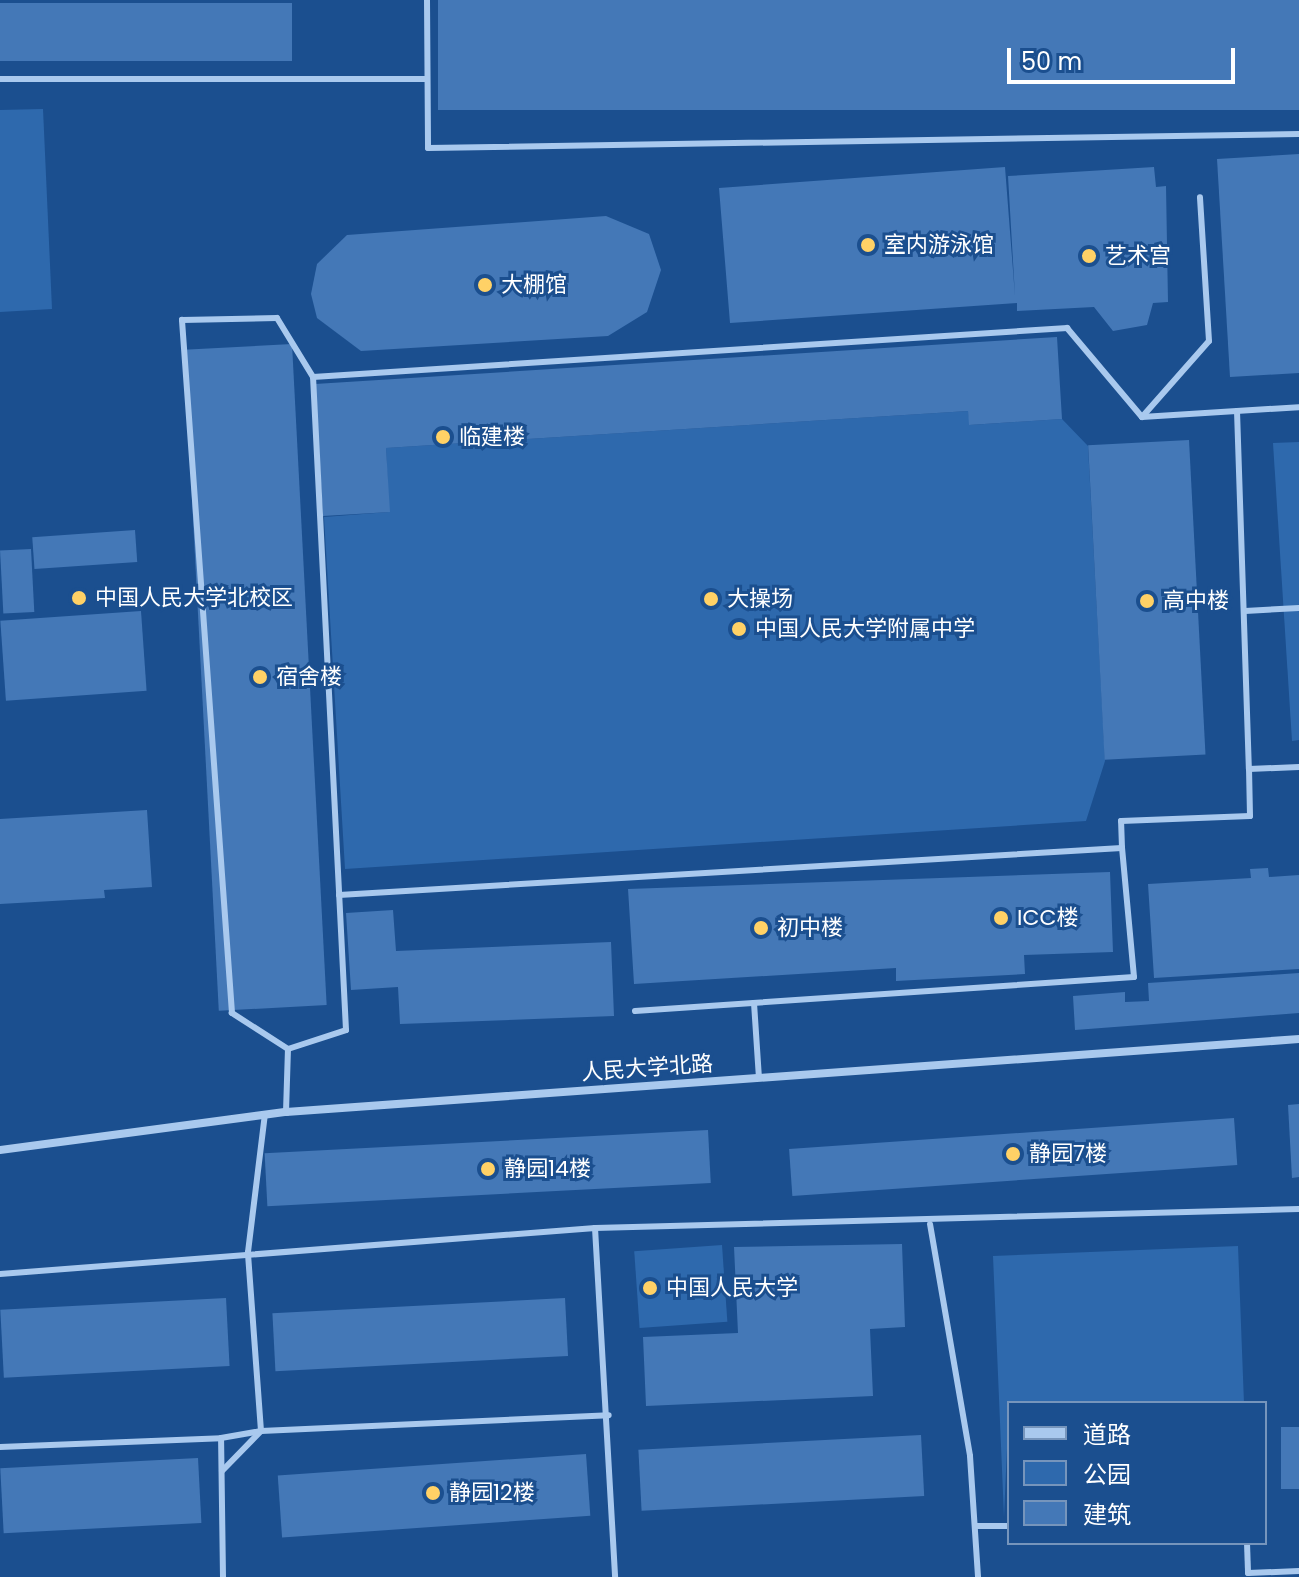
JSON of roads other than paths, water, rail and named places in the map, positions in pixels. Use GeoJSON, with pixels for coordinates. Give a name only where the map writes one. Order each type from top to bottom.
{"type":"FeatureCollection","features":[{"type":"Feature","properties":{"kind":"street","name":"人民大学北路"},"geometry":{"type":"LineString","coordinates":[[0,1150],[286,1112],[1299,1039]]}},
{"type":"Feature","properties":{"kind":"lane"},"geometry":{"type":"LineString","coordinates":[[427,0],[428,148],[1299,134]]}},
{"type":"Feature","properties":{"kind":"lane"},"geometry":{"type":"LineString","coordinates":[[0,79],[427,79]]}},
{"type":"Feature","properties":{"kind":"lane"},"geometry":{"type":"LineString","coordinates":[[1142,417],[1209,341],[1200,197]]}},
{"type":"Feature","properties":{"kind":"lane"},"geometry":{"type":"LineString","coordinates":[[277,318],[313,377],[346,1030],[288,1049],[232,1013],[182,320],[277,318]]}},
{"type":"Feature","properties":{"kind":"lane"},"geometry":{"type":"LineString","coordinates":[[313,377],[1067,328],[1142,417]]}},
{"type":"Feature","properties":{"kind":"lane"},"geometry":{"type":"LineString","coordinates":[[1142,417],[1299,407]]}},
{"type":"Feature","properties":{"kind":"lane"},"geometry":{"type":"LineString","coordinates":[[635,1011],[1134,977],[1121,821],[1250,816],[1237,411]]}},
{"type":"Feature","properties":{"kind":"lane"},"geometry":{"type":"LineString","coordinates":[[1245,611],[1299,608]]}},
{"type":"Feature","properties":{"kind":"lane"},"geometry":{"type":"LineString","coordinates":[[1249,769],[1299,767]]}},
{"type":"Feature","properties":{"kind":"lane"},"geometry":{"type":"LineString","coordinates":[[339,895],[1122,848]]}},
{"type":"Feature","properties":{"kind":"lane"},"geometry":{"type":"LineString","coordinates":[[754,1003],[759,1078]]}},
{"type":"Feature","properties":{"kind":"lane"},"geometry":{"type":"LineString","coordinates":[[286,1112],[288,1049]]}},
{"type":"Feature","properties":{"kind":"lane"},"geometry":{"type":"LineString","coordinates":[[221,1471],[261,1431],[248,1252],[265,1114]]}},
{"type":"Feature","properties":{"kind":"lane"},"geometry":{"type":"LineString","coordinates":[[0,1274],[248,1252],[595,1228],[930,1224],[1299,1209]]}},
{"type":"Feature","properties":{"kind":"lane"},"geometry":{"type":"LineString","coordinates":[[930,1224],[975,1526],[978,1577]]}},
{"type":"Feature","properties":{"kind":"lane"},"geometry":{"type":"LineString","coordinates":[[595,1228],[609,1415],[615,1577]]}},
{"type":"Feature","properties":{"kind":"lane"},"geometry":{"type":"LineString","coordinates":[[0,1447],[221,1438],[261,1431],[609,1415]]}},
{"type":"Feature","properties":{"kind":"lane"},"geometry":{"type":"LineString","coordinates":[[221,1438],[223,1577]]}},
{"type":"Feature","properties":{"kind":"lane"},"geometry":{"type":"LineString","coordinates":[[975,1526],[1007,1526]]}},
{"type":"Feature","properties":{"kind":"lane"},"geometry":{"type":"LineString","coordinates":[[1247,1545],[1248,1573],[1299,1571]]}},
{"type":"Feature","properties":{"kind":"place","name":"室内游泳馆"},"geometry":{"type":"Point","coordinates":[868,245]}},
{"type":"Feature","properties":{"kind":"place","name":"艺术宫"},"geometry":{"type":"Point","coordinates":[1089,256]}},
{"type":"Feature","properties":{"kind":"place","name":"大棚馆"},"geometry":{"type":"Point","coordinates":[485,285]}},
{"type":"Feature","properties":{"kind":"place","name":"临建楼"},"geometry":{"type":"Point","coordinates":[443,437]}},
{"type":"Feature","properties":{"kind":"place","name":"中国人民大学北校区"},"geometry":{"type":"Point","coordinates":[79,598]}},
{"type":"Feature","properties":{"kind":"place","name":"大操场"},"geometry":{"type":"Point","coordinates":[711,599]}},
{"type":"Feature","properties":{"kind":"place","name":"高中楼"},"geometry":{"type":"Point","coordinates":[1147,601]}},
{"type":"Feature","properties":{"kind":"place","name":"中国人民大学附属中学"},"geometry":{"type":"Point","coordinates":[739,629]}},
{"type":"Feature","properties":{"kind":"place","name":"宿舍楼"},"geometry":{"type":"Point","coordinates":[260,677]}},
{"type":"Feature","properties":{"kind":"place","name":"ICC楼"},"geometry":{"type":"Point","coordinates":[1001,918]}},
{"type":"Feature","properties":{"kind":"place","name":"初中楼"},"geometry":{"type":"Point","coordinates":[761,928]}},
{"type":"Feature","properties":{"kind":"place","name":"静园7楼"},"geometry":{"type":"Point","coordinates":[1013,1154]}},
{"type":"Feature","properties":{"kind":"place","name":"静园14楼"},"geometry":{"type":"Point","coordinates":[488,1169]}},
{"type":"Feature","properties":{"kind":"place","name":"中国人民大学"},"geometry":{"type":"Point","coordinates":[650,1288]}},
{"type":"Feature","properties":{"kind":"place","name":"静园12楼"},"geometry":{"type":"Point","coordinates":[433,1493]}}]}
